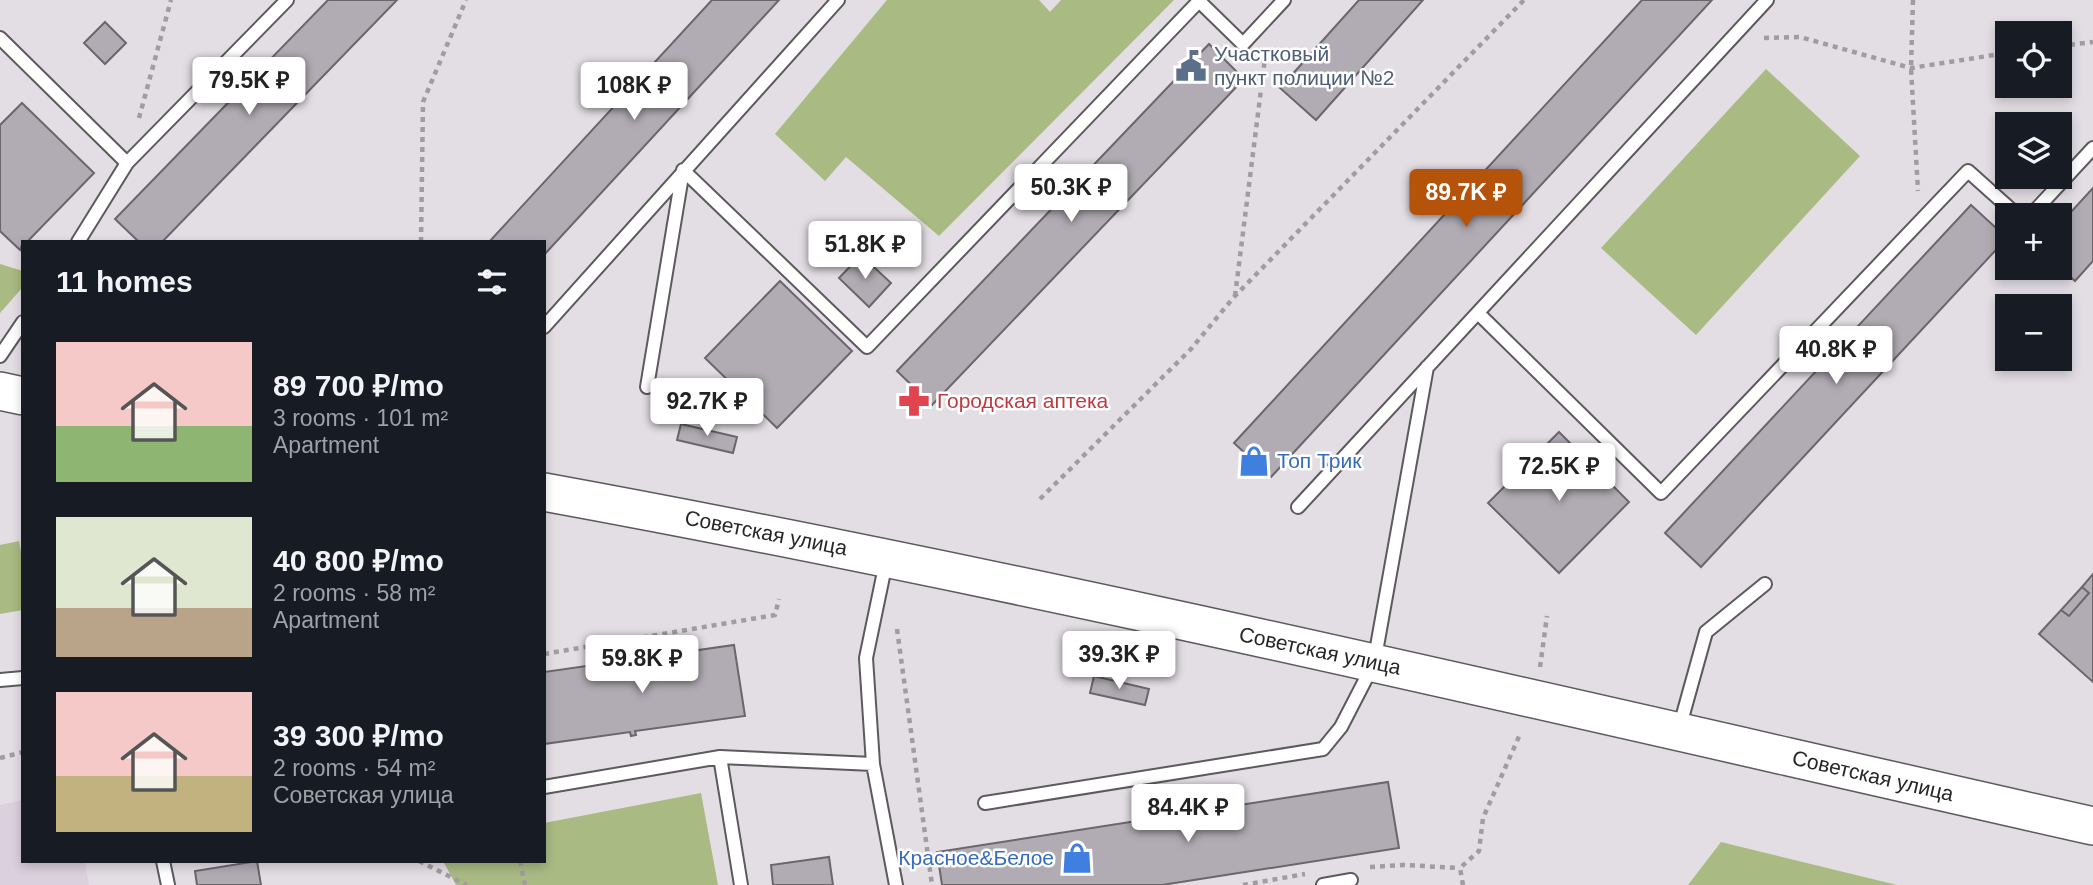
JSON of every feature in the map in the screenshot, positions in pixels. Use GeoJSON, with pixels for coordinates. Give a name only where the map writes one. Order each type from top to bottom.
{"type":"FeatureCollection","features":[{"type":"Feature","properties":{"kind":"main road"},"geometry":{"type":"LineString","coordinates":[[0,391],[21,396]]}},
{"type":"Feature","properties":{"kind":"main road","name":"Советская улица"},"geometry":{"type":"LineString","coordinates":[[546,492],[887,558],[1374,663],[2093,826]]}},
{"type":"Feature","properties":{"kind":"lane"},"geometry":{"type":"LineString","coordinates":[[79,240],[127,163],[287,0]]}},
{"type":"Feature","properties":{"kind":"lane"},"geometry":{"type":"LineString","coordinates":[[546,325],[838,0]]}},
{"type":"Feature","properties":{"kind":"lane"},"geometry":{"type":"LineString","coordinates":[[683,170],[867,347],[1199,1],[1243,44],[1284,0]]}},
{"type":"Feature","properties":{"kind":"lane"},"geometry":{"type":"LineString","coordinates":[[1298,507],[1767,0]]}},
{"type":"Feature","properties":{"kind":"lane"},"geometry":{"type":"LineString","coordinates":[[0,38],[127,163]]}},
{"type":"Feature","properties":{"kind":"lane"},"geometry":{"type":"LineString","coordinates":[[2042,203],[2093,148]]}},
{"type":"Feature","properties":{"kind":"lane"},"geometry":{"type":"LineString","coordinates":[[647,387],[683,170]]}},
{"type":"Feature","properties":{"kind":"lane"},"geometry":{"type":"LineString","coordinates":[[1479,314],[1661,493],[1968,171],[2004,203]]}},
{"type":"Feature","properties":{"kind":"lane"},"geometry":{"type":"LineString","coordinates":[[0,356],[21,325]]}},
{"type":"Feature","properties":{"kind":"lane"},"geometry":{"type":"LineString","coordinates":[[985,803],[1323,749],[1341,727],[1374,663],[1427,367]]}},
{"type":"Feature","properties":{"kind":"lane"},"geometry":{"type":"LineString","coordinates":[[887,558],[866,658],[873,764],[896,885]]}},
{"type":"Feature","properties":{"kind":"lane"},"geometry":{"type":"LineString","coordinates":[[1678,732],[1706,632],[1765,584]]}},
{"type":"Feature","properties":{"kind":"lane"},"geometry":{"type":"LineString","coordinates":[[0,680],[21,678]]}},
{"type":"Feature","properties":{"kind":"lane"},"geometry":{"type":"LineString","coordinates":[[546,788],[720,757],[873,764]]}},
{"type":"Feature","properties":{"kind":"lane"},"geometry":{"type":"LineString","coordinates":[[720,757],[741,885]]}},
{"type":"Feature","properties":{"kind":"lane"},"geometry":{"type":"LineString","coordinates":[[163,863],[168,885]]}},
{"type":"Feature","properties":{"kind":"lane"},"geometry":{"type":"LineString","coordinates":[[1323,885],[1351,880]]}},
{"type":"Feature","properties":{"kind":"path"},"geometry":{"type":"LineString","coordinates":[[127,163],[171,0]]}},
{"type":"Feature","properties":{"kind":"path"},"geometry":{"type":"LineString","coordinates":[[421,240],[423,102],[466,0]]}},
{"type":"Feature","properties":{"kind":"path"},"geometry":{"type":"LineString","coordinates":[[1040,499],[1191,349],[1234,297],[1524,0]]}},
{"type":"Feature","properties":{"kind":"path"},"geometry":{"type":"LineString","coordinates":[[1913,0],[1911,68],[1920,224]]}},
{"type":"Feature","properties":{"kind":"path"},"geometry":{"type":"LineString","coordinates":[[1732,40],[1800,37],[1911,68],[1995,54]]}},
{"type":"Feature","properties":{"kind":"path"},"geometry":{"type":"LineString","coordinates":[[2072,44],[2093,41]]}},
{"type":"Feature","properties":{"kind":"path"},"geometry":{"type":"LineString","coordinates":[[1234,297],[1265,58],[1243,44]]}},
{"type":"Feature","properties":{"kind":"path"},"geometry":{"type":"LineString","coordinates":[[546,654],[775,615],[779,599]]}},
{"type":"Feature","properties":{"kind":"path"},"geometry":{"type":"LineString","coordinates":[[897,626],[932,885]]}},
{"type":"Feature","properties":{"kind":"path"},"geometry":{"type":"LineString","coordinates":[[0,758],[21,753]]}},
{"type":"Feature","properties":{"kind":"path"},"geometry":{"type":"LineString","coordinates":[[1463,885],[1460,868],[1479,851],[1483,818],[1507,765]]}},
{"type":"Feature","properties":{"kind":"path"},"geometry":{"type":"LineString","coordinates":[[423,863],[467,885]]}},
{"type":"Feature","properties":{"kind":"path"},"geometry":{"type":"LineString","coordinates":[[520,863],[525,885]]}},
{"type":"Feature","properties":{"kind":"shaded area"},"geometry":{"type":"Polygon","coordinates":[[[21,800],[21,863],[85,863],[89,885],[0,885],[0,805],[21,800]]]}},
{"type":"Feature","properties":{"kind":"green space"},"geometry":{"type":"Polygon","coordinates":[[[887,0],[1039,0],[1050,12],[1061,0],[1174,0],[939,236],[846,157],[825,181],[775,134],[887,0]]]}},
{"type":"Feature","properties":{"kind":"green space"},"geometry":{"type":"Polygon","coordinates":[[[1766,69],[1860,156],[1696,335],[1601,248],[1766,69]]]}},
{"type":"Feature","properties":{"kind":"green space"},"geometry":{"type":"Polygon","coordinates":[[[0,264],[21,270],[21,289],[0,313],[0,264]]]}},
{"type":"Feature","properties":{"kind":"green space"},"geometry":{"type":"Polygon","coordinates":[[[19,541],[21,610],[0,614],[0,545],[19,541]]]}},
{"type":"Feature","properties":{"kind":"green space"},"geometry":{"type":"Polygon","coordinates":[[[701,793],[718,885],[456,885],[444,863],[546,863],[546,823],[701,793]]]}},
{"type":"Feature","properties":{"kind":"green space"},"geometry":{"type":"Polygon","coordinates":[[[1721,842],[1897,885],[1688,885],[1721,842]]]}},
{"type":"Feature","properties":{"kind":"building"},"geometry":{"type":"Polygon","coordinates":[[[328,0],[397,0],[164,240],[137,240],[115,219],[328,0]]]}},
{"type":"Feature","properties":{"kind":"building"},"geometry":{"type":"Polygon","coordinates":[[[712,0],[779,0],[546,253],[546,240],[491,240],[712,0]]]}},
{"type":"Feature","properties":{"kind":"building"},"geometry":{"type":"Polygon","coordinates":[[[1359,0],[1423,0],[1316,120],[1280,88],[1359,0]]]}},
{"type":"Feature","properties":{"kind":"building"},"geometry":{"type":"Polygon","coordinates":[[[1642,0],[1712,0],[1271,477],[1234,443],[1642,0]]]}},
{"type":"Feature","properties":{"kind":"building"},"geometry":{"type":"Polygon","coordinates":[[[105,22],[126,43],[105,64],[84,43],[105,22]]]}},
{"type":"Feature","properties":{"kind":"building"},"geometry":{"type":"Polygon","coordinates":[[[1209,44],[1244,79],[932,405],[897,371],[1209,44]]]}},
{"type":"Feature","properties":{"kind":"building"},"geometry":{"type":"Polygon","coordinates":[[[22,103],[94,173],[29,240],[21,240],[20,250],[0,231],[0,125],[22,103]]]}},
{"type":"Feature","properties":{"kind":"building"},"geometry":{"type":"Polygon","coordinates":[[[2093,188],[2093,261],[2075,281],[2072,278],[2072,211],[2093,188]]]}},
{"type":"Feature","properties":{"kind":"building"},"geometry":{"type":"Polygon","coordinates":[[[1971,205],[1995,227],[1995,251],[1701,567],[1665,533],[1971,205]]]}},
{"type":"Feature","properties":{"kind":"building"},"geometry":{"type":"Polygon","coordinates":[[[861,255],[891,283],[869,307],[839,278],[861,255]]]}},
{"type":"Feature","properties":{"kind":"building"},"geometry":{"type":"Polygon","coordinates":[[[780,281],[852,351],[777,428],[705,358],[780,281]]]}},
{"type":"Feature","properties":{"kind":"building"},"geometry":{"type":"Polygon","coordinates":[[[681,424],[737,437],[733,453],[677,440],[681,424]]]}},
{"type":"Feature","properties":{"kind":"building"},"geometry":{"type":"Polygon","coordinates":[[[1559,432],[1629,502],[1559,573],[1488,503],[1559,432]]]}},
{"type":"Feature","properties":{"kind":"building"},"geometry":{"type":"Polygon","coordinates":[[[2093,574],[2093,682],[2039,634],[2061,610],[2069,616],[2089,593],[2082,587],[2093,574]]]}},
{"type":"Feature","properties":{"kind":"building"},"geometry":{"type":"Polygon","coordinates":[[[2082,587],[2089,593],[2069,616],[2061,610],[2082,587]]]}},
{"type":"Feature","properties":{"kind":"building"},"geometry":{"type":"Polygon","coordinates":[[[734,645],[745,716],[635,731],[636,735],[631,736],[630,732],[546,744],[546,672],[734,645]]]}},
{"type":"Feature","properties":{"kind":"building"},"geometry":{"type":"Polygon","coordinates":[[[1094,676],[1149,689],[1145,705],[1090,693],[1094,676]]]}},
{"type":"Feature","properties":{"kind":"building"},"geometry":{"type":"Polygon","coordinates":[[[1388,782],[1399,848],[1162,885],[942,885],[937,852],[1388,782]]]}},
{"type":"Feature","properties":{"kind":"building"},"geometry":{"type":"Polygon","coordinates":[[[829,857],[833,885],[773,885],[771,865],[829,857]]]}},
{"type":"Feature","properties":{"kind":"building"},"geometry":{"type":"Polygon","coordinates":[[[257,863],[261,885],[197,885],[195,871],[257,863]]]}},
{"type":"Feature","properties":{"kind":"place","name":"Участковый пункт полиции №2"},"geometry":{"type":"Point","coordinates":[1191,66]}},
{"type":"Feature","properties":{"kind":"place","name":"Городская аптека"},"geometry":{"type":"Point","coordinates":[914,401]}},
{"type":"Feature","properties":{"kind":"place","name":"Топ Трик"},"geometry":{"type":"Point","coordinates":[1254,461]}},
{"type":"Feature","properties":{"kind":"place","name":"Красное&Белое"},"geometry":{"type":"Point","coordinates":[1077,858]}}]}
